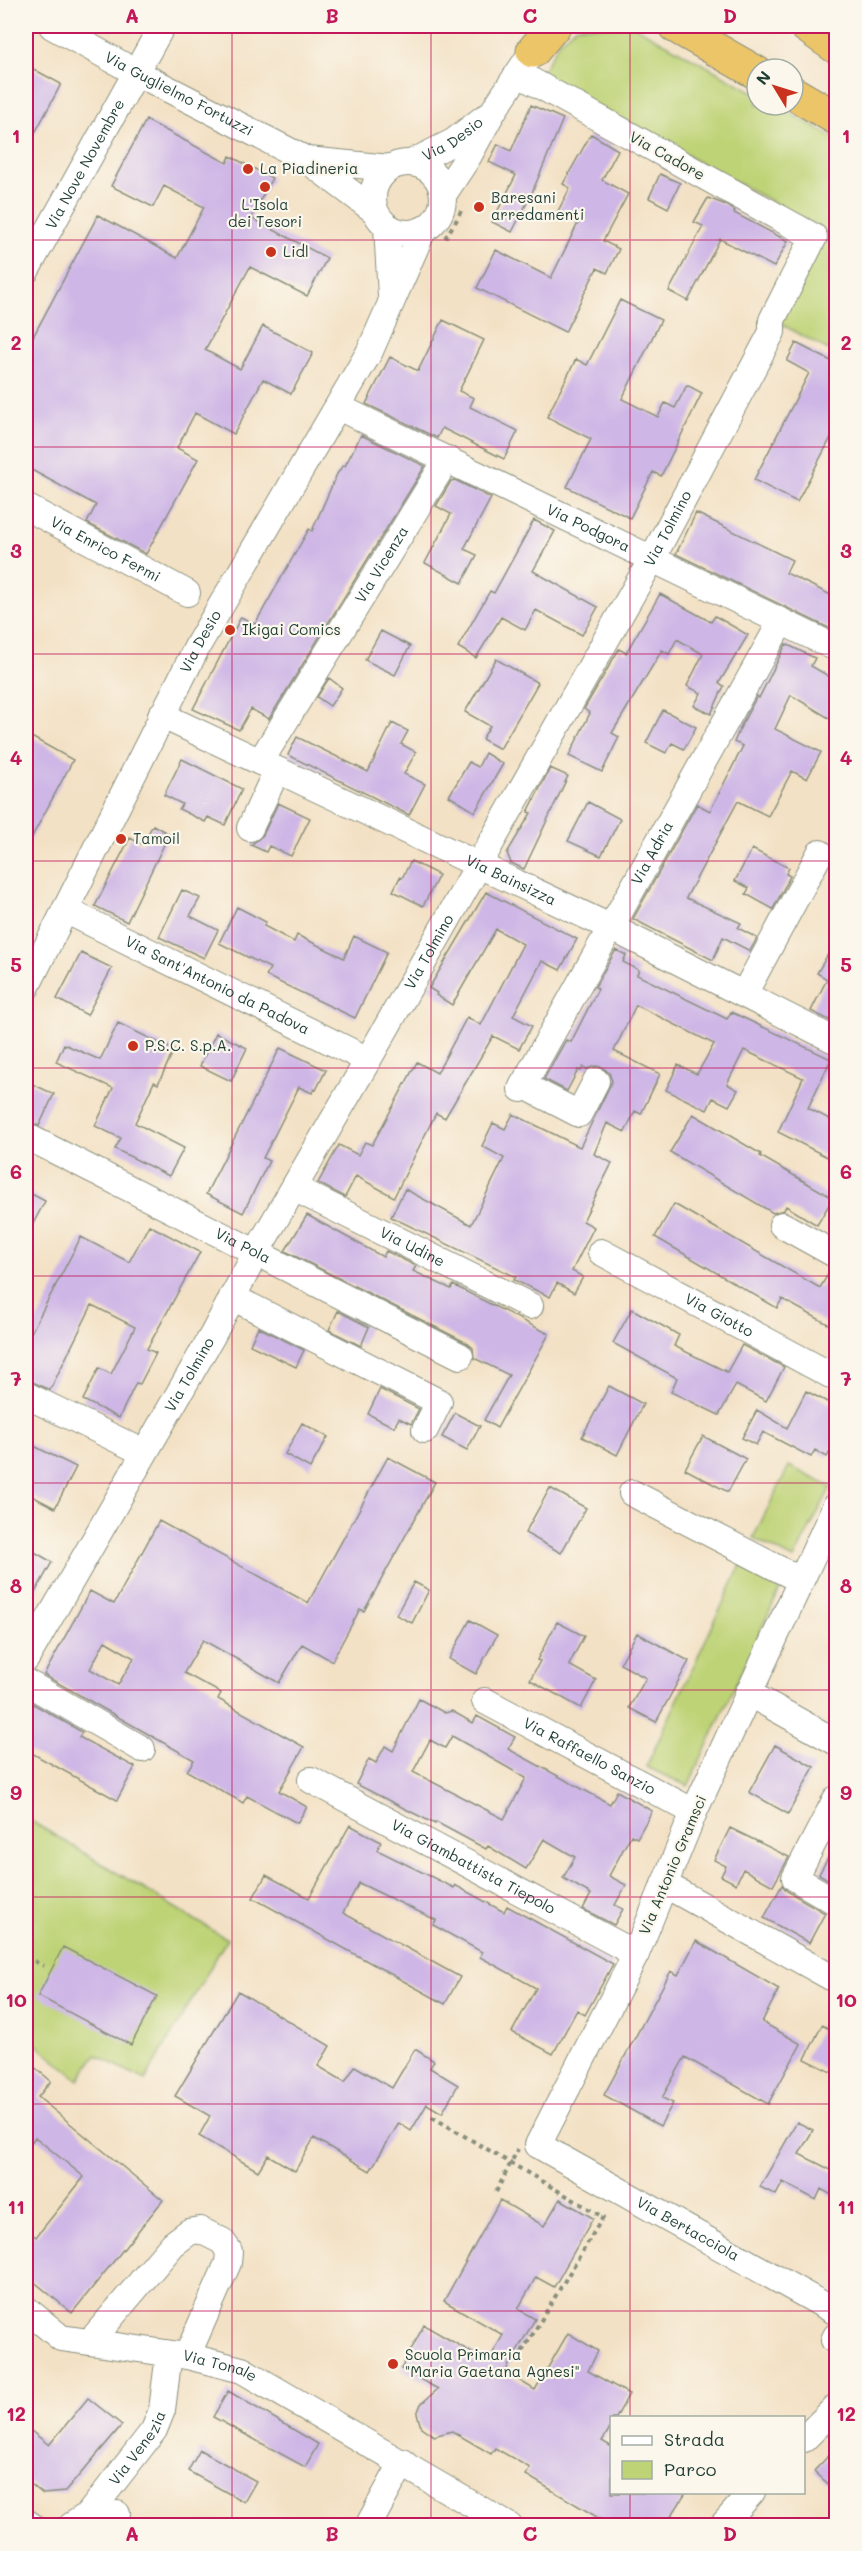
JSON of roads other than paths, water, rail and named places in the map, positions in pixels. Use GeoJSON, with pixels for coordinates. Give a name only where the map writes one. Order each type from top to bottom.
{"type":"FeatureCollection","features":[{"type":"Feature","properties":{"kind":"highway"},"geometry":{"type":"LineString","coordinates":[[675,26],[745,66]]}},
{"type":"Feature","properties":{"kind":"highway"},"geometry":{"type":"LineString","coordinates":[[806,26],[837,47]]}},
{"type":"Feature","properties":{"kind":"highway"},"geometry":{"type":"LineString","coordinates":[[805,100],[837,118]]}},
{"type":"Feature","properties":{"kind":"street","name":"Via Guglielmo Fortuzzi"},"geometry":{"type":"LineString","coordinates":[[52,26],[137,73],[307,160],[381,219]]}},
{"type":"Feature","properties":{"kind":"street","name":"Via Nove Novembre"},"geometry":{"type":"LineString","coordinates":[[26,271],[162,26]]}},
{"type":"Feature","properties":{"kind":"street","name":"Via Desio"},"geometry":{"type":"LineString","coordinates":[[454,197],[468,157],[492,113],[539,41]]}},
{"type":"Feature","properties":{"kind":"street","name":"Via Cadore"},"geometry":{"type":"LineString","coordinates":[[539,41],[814,237]]}},
{"type":"Feature","properties":{"kind":"street","name":"Via Desio"},"geometry":{"type":"LineString","coordinates":[[400,165],[453,142],[492,113]]}},
{"type":"Feature","properties":{"kind":"street","name":"Via Guglielmo Fortuzzi"},"geometry":{"type":"LineString","coordinates":[[307,160],[400,165]]}},
{"type":"Feature","properties":{"kind":"street"},"geometry":{"type":"LineString","coordinates":[[400,165],[423,166],[433,173],[454,197],[443,206],[432,224],[432,237],[405,233],[381,219],[372,199],[374,187],[380,176],[400,165]]}},
{"type":"Feature","properties":{"kind":"street","name":"Via Desio"},"geometry":{"type":"LineString","coordinates":[[381,219],[391,303]]}},
{"type":"Feature","properties":{"kind":"street","name":"Via Desio"},"geometry":{"type":"LineString","coordinates":[[26,988],[162,715],[218,609],[339,407],[370,351],[391,303],[432,237]]}},
{"type":"Feature","properties":{"kind":"street","name":"Via Tolmino"},"geometry":{"type":"LineString","coordinates":[[26,1659],[653,557],[772,332],[772,320],[814,237]]}},
{"type":"Feature","properties":{"kind":"street","name":"Via Podgora"},"geometry":{"type":"LineString","coordinates":[[339,407],[837,648]]}},
{"type":"Feature","properties":{"kind":"street","name":"Via Vicenza"},"geometry":{"type":"LineString","coordinates":[[268,766],[447,459]]}},
{"type":"Feature","properties":{"kind":"street","name":"Via Enrico Fermi"},"geometry":{"type":"LineString","coordinates":[[26,507],[186,592]]}},
{"type":"Feature","properties":{"kind":"street","name":"Via Adria"},"geometry":{"type":"LineString","coordinates":[[596,1081],[579,1114],[522,1087],[782,621]]}},
{"type":"Feature","properties":{"kind":"street","name":"Via Bainsizza"},"geometry":{"type":"LineString","coordinates":[[162,715],[612,928],[837,1041]]}},
{"type":"Feature","properties":{"kind":"street"},"geometry":{"type":"LineString","coordinates":[[250,828],[268,766]]}},
{"type":"Feature","properties":{"kind":"street"},"geometry":{"type":"LineString","coordinates":[[744,994],[820,853]]}},
{"type":"Feature","properties":{"kind":"street","name":"Via Sant'Antonio da Padova"},"geometry":{"type":"LineString","coordinates":[[65,910],[368,1060]]}},
{"type":"Feature","properties":{"kind":"street","name":"Via Pola"},"geometry":{"type":"LineString","coordinates":[[26,1136],[257,1251],[460,1356]]}},
{"type":"Feature","properties":{"kind":"street","name":"Via Udine"},"geometry":{"type":"LineString","coordinates":[[294,1188],[531,1306]]}},
{"type":"Feature","properties":{"kind":"street"},"geometry":{"type":"LineString","coordinates":[[782,1225],[837,1255]]}},
{"type":"Feature","properties":{"kind":"street","name":"Via Giotto"},"geometry":{"type":"LineString","coordinates":[[600,1252],[837,1378]]}},
{"type":"Feature","properties":{"kind":"street"},"geometry":{"type":"LineString","coordinates":[[232,1297],[439,1402],[425,1430]]}},
{"type":"Feature","properties":{"kind":"street"},"geometry":{"type":"LineString","coordinates":[[26,1395],[143,1452]]}},
{"type":"Feature","properties":{"kind":"street"},"geometry":{"type":"LineString","coordinates":[[632,1493],[800,1580]]}},
{"type":"Feature","properties":{"kind":"street","name":"Via Antonio Gramsci"},"geometry":{"type":"LineString","coordinates":[[538,2145],[636,1954],[694,1812],[800,1580],[837,1505]]}},
{"type":"Feature","properties":{"kind":"street"},"geometry":{"type":"LineString","coordinates":[[26,1682],[142,1749]]}},
{"type":"Feature","properties":{"kind":"street"},"geometry":{"type":"LineString","coordinates":[[748,1694],[837,1742]]}},
{"type":"Feature","properties":{"kind":"street","name":"Via Raffaello Sanzio"},"geometry":{"type":"LineString","coordinates":[[484,1701],[694,1812]]}},
{"type":"Feature","properties":{"kind":"street","name":"Via Giambattista Tiepolo"},"geometry":{"type":"LineString","coordinates":[[311,1780],[636,1954]]}},
{"type":"Feature","properties":{"kind":"street"},"geometry":{"type":"LineString","coordinates":[[833,1814],[795,1878],[837,1902]]}},
{"type":"Feature","properties":{"kind":"street"},"geometry":{"type":"LineString","coordinates":[[664,1884],[836,1977]]}},
{"type":"Feature","properties":{"kind":"street","name":"Via Bertacciola"},"geometry":{"type":"LineString","coordinates":[[538,2145],[837,2312]]}},
{"type":"Feature","properties":{"kind":"street","name":"Via Venezia"},"geometry":{"type":"LineString","coordinates":[[70,2526],[88,2515],[154,2430],[178,2355],[228,2263],[229,2251],[222,2241],[200,2230],[189,2232],[172,2244],[90,2342]]}},
{"type":"Feature","properties":{"kind":"street","name":"Via Tonale"},"geometry":{"type":"LineString","coordinates":[[26,2309],[61,2338],[178,2355],[242,2370],[508,2526]]}},
{"type":"Feature","properties":{"kind":"street"},"geometry":{"type":"LineString","coordinates":[[805,2438],[837,2407]]}},
{"type":"Feature","properties":{"kind":"street"},"geometry":{"type":"LineString","coordinates":[[368,2526],[402,2462]]}},
{"type":"Feature","properties":{"kind":"street"},"geometry":{"type":"LineString","coordinates":[[722,2526],[751,2494]]}},
{"type":"Feature","properties":{"kind":"street"},"geometry":{"type":"LineString","coordinates":[[26,2522],[32,2526]]}},
{"type":"Feature","properties":{"kind":"place","name":"La Piadineria"},"geometry":{"type":"Point","coordinates":[248,169]}},
{"type":"Feature","properties":{"kind":"place","name":"L'Isola dei Tesori"},"geometry":{"type":"Point","coordinates":[265,187]}},
{"type":"Feature","properties":{"kind":"place","name":"Baresani arredamenti"},"geometry":{"type":"Point","coordinates":[479,207]}},
{"type":"Feature","properties":{"kind":"place","name":"Lidl"},"geometry":{"type":"Point","coordinates":[271,252]}},
{"type":"Feature","properties":{"kind":"place","name":"Ikigai Comics"},"geometry":{"type":"Point","coordinates":[230,630]}},
{"type":"Feature","properties":{"kind":"place","name":"Tamoil"},"geometry":{"type":"Point","coordinates":[121,839]}},
{"type":"Feature","properties":{"kind":"place","name":"P.S.C. S.p.A."},"geometry":{"type":"Point","coordinates":[133,1046]}},
{"type":"Feature","properties":{"kind":"place","name":"Scuola Primaria \"Maria Gaetana Agnesi\""},"geometry":{"type":"Point","coordinates":[393,2364]}}]}
